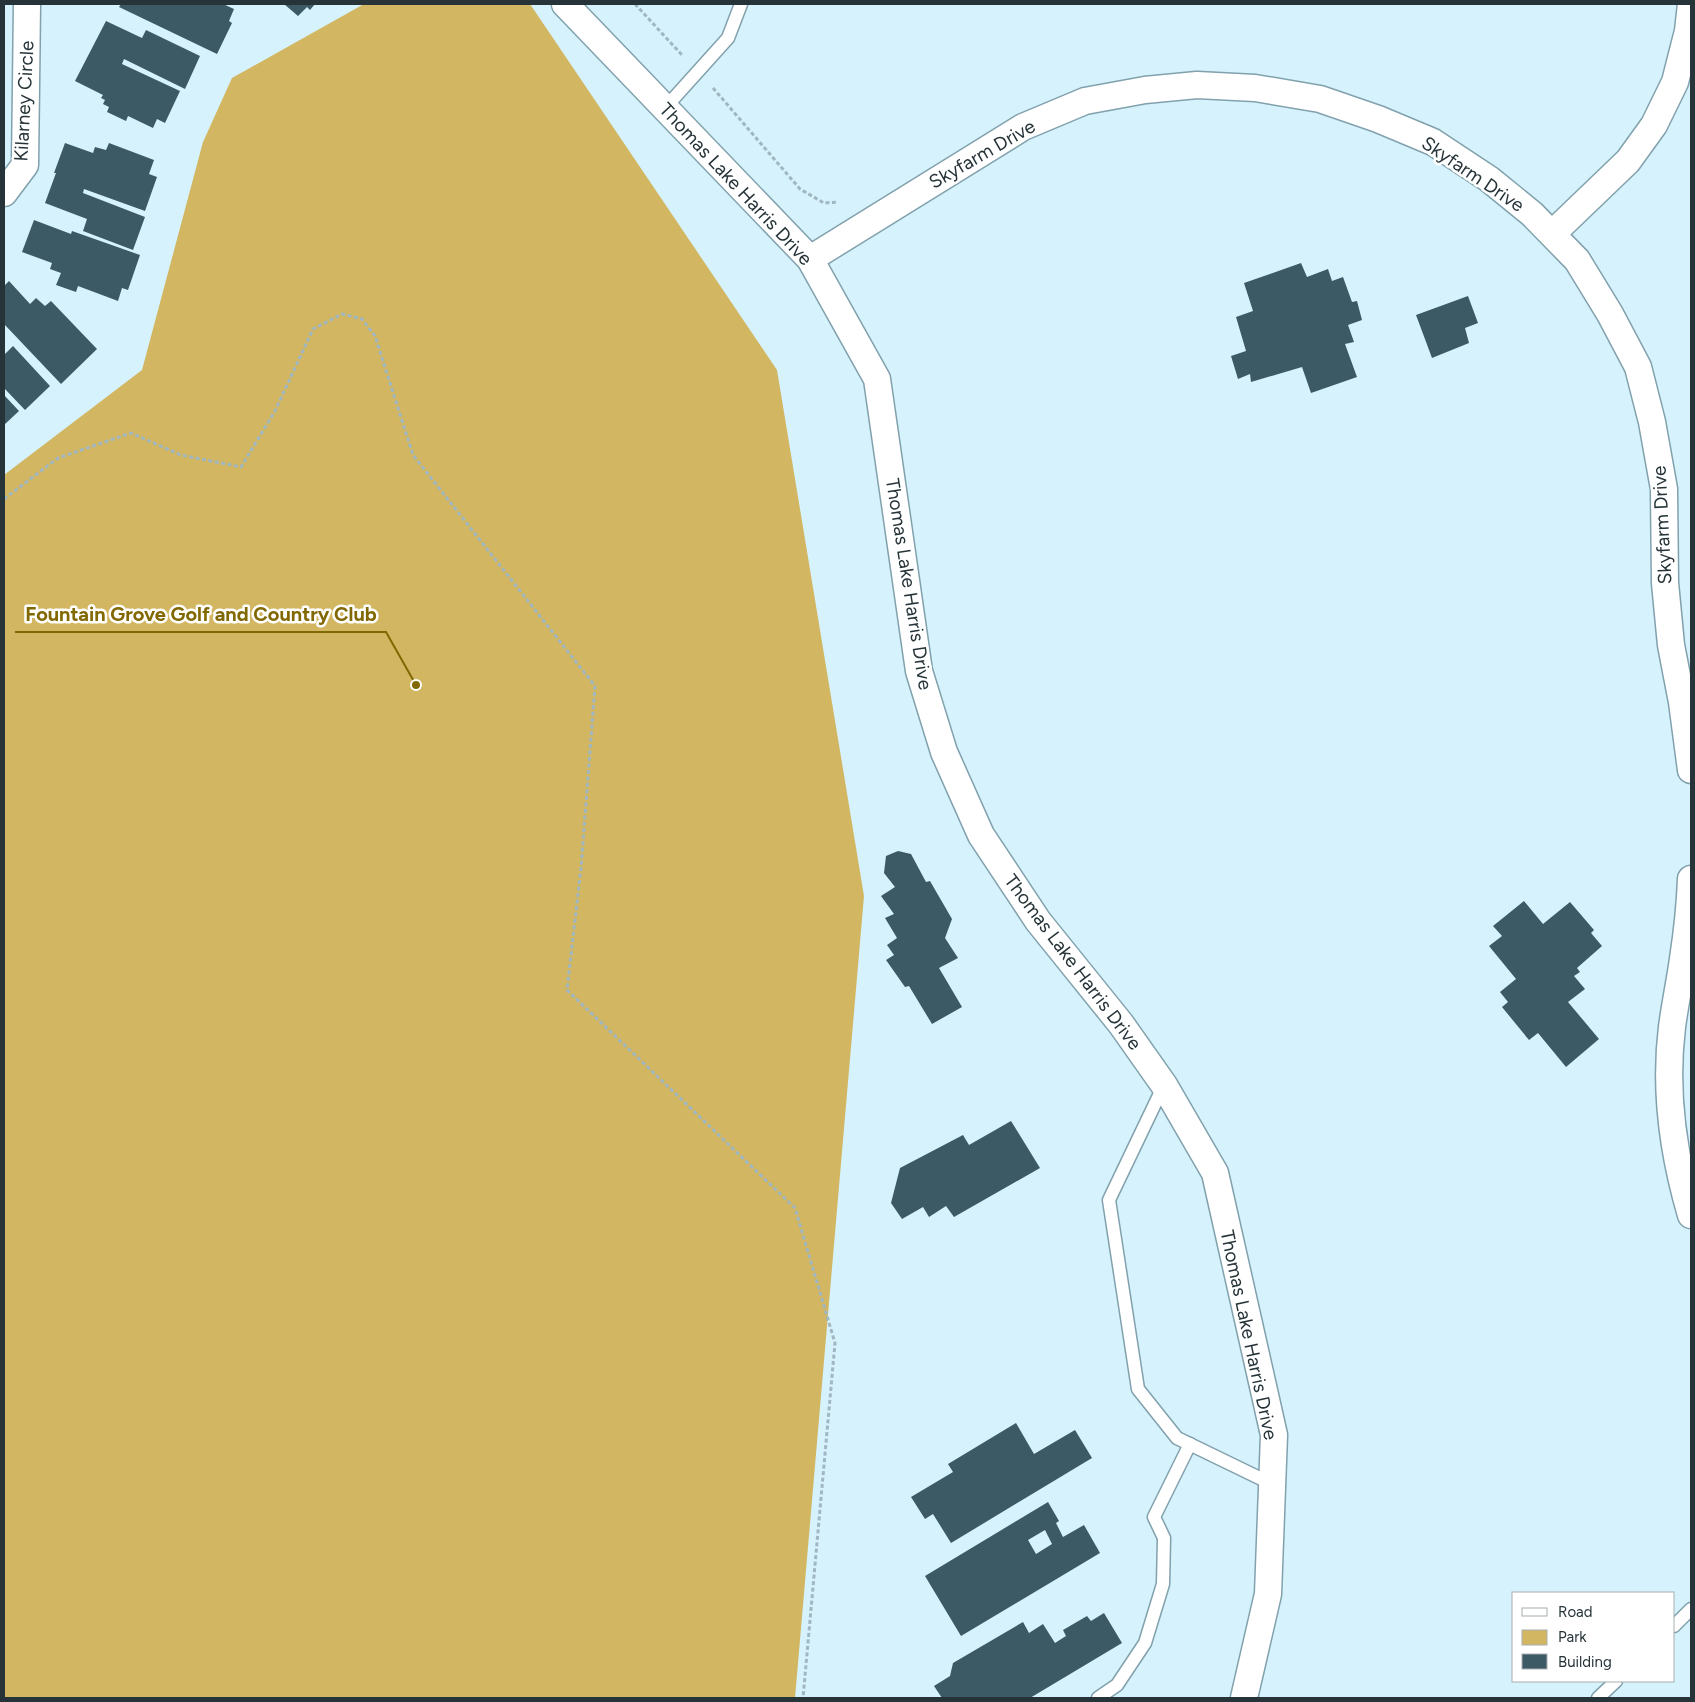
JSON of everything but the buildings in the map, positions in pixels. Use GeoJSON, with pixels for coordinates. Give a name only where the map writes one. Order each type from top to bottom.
{"type":"FeatureCollection","features":[{"type":"Feature","properties":{"kind":"street","name":"Kilarney Circle"},"geometry":{"type":"LineString","coordinates":[[4,193],[25,164],[27,4]]}},
{"type":"Feature","properties":{"kind":"street","name":"Thomas Lake Harris Drive"},"geometry":{"type":"LineString","coordinates":[[565,4],[810,259],[877,379],[919,671],[944,752],[981,834],[1038,921],[1121,1024],[1164,1085],[1215,1173],[1274,1436],[1268,1594],[1244,1698]]}},
{"type":"Feature","properties":{"kind":"street"},"geometry":{"type":"LineString","coordinates":[[1552,234],[1628,161],[1654,125],[1675,82],[1688,31],[1691,4]]}},
{"type":"Feature","properties":{"kind":"street","name":"Skyfarm Drive"},"geometry":{"type":"LineString","coordinates":[[810,259],[1022,127],[1085,101],[1145,90],[1197,85],[1255,88],[1320,99],[1433,142],[1489,180],[1532,214],[1577,260],[1610,314],[1638,367],[1664,489],[1665,583],[1671,645],[1682,702],[1691,770]]}},
{"type":"Feature","properties":{"kind":"street"},"geometry":{"type":"LineString","coordinates":[[1691,879],[1684,957],[1672,1028],[1669,1082],[1672,1130],[1681,1182],[1691,1215]]}},
{"type":"Feature","properties":{"kind":"lane"},"geometry":{"type":"LineString","coordinates":[[665,108],[728,38],[741,4]]}},
{"type":"Feature","properties":{"kind":"lane"},"geometry":{"type":"LineString","coordinates":[[1164,1085],[1109,1200],[1138,1389],[1177,1438],[1272,1484]]}},
{"type":"Feature","properties":{"kind":"lane"},"geometry":{"type":"LineString","coordinates":[[1098,1698],[1117,1685],[1145,1644],[1163,1584],[1164,1538],[1154,1516],[1190,1444]]}},
{"type":"Feature","properties":{"kind":"lane"},"geometry":{"type":"LineString","coordinates":[[1675,1625],[1691,1609]]}},
{"type":"Feature","properties":{"kind":"lane"},"geometry":{"type":"LineString","coordinates":[[1598,1698],[1615,1682]]}},
{"type":"Feature","properties":{"kind":"path"},"geometry":{"type":"LineString","coordinates":[[635,4],[687,60]]}},
{"type":"Feature","properties":{"kind":"path"},"geometry":{"type":"LineString","coordinates":[[710,86],[800,189],[824,203],[838,202]]}},
{"type":"Feature","properties":{"kind":"path"},"geometry":{"type":"LineString","coordinates":[[4,499],[58,458],[131,433],[181,454],[241,467],[275,410],[312,328],[342,314],[362,319],[375,336],[413,455],[596,686],[581,868],[568,990],[795,1208],[835,1343],[803,1698]]}},
{"type":"Feature","properties":{"kind":"green space"},"geometry":{"type":"Polygon","coordinates":[[[364,4],[530,4],[777,370],[864,896],[795,1698],[4,1698],[4,475],[142,370],[203,142],[232,78],[364,4]]]}},
{"type":"Feature","properties":{"kind":"place","name":"Fountain Grove Golf and Country Club"},"geometry":{"type":"Point","coordinates":[416,685]}}]}
